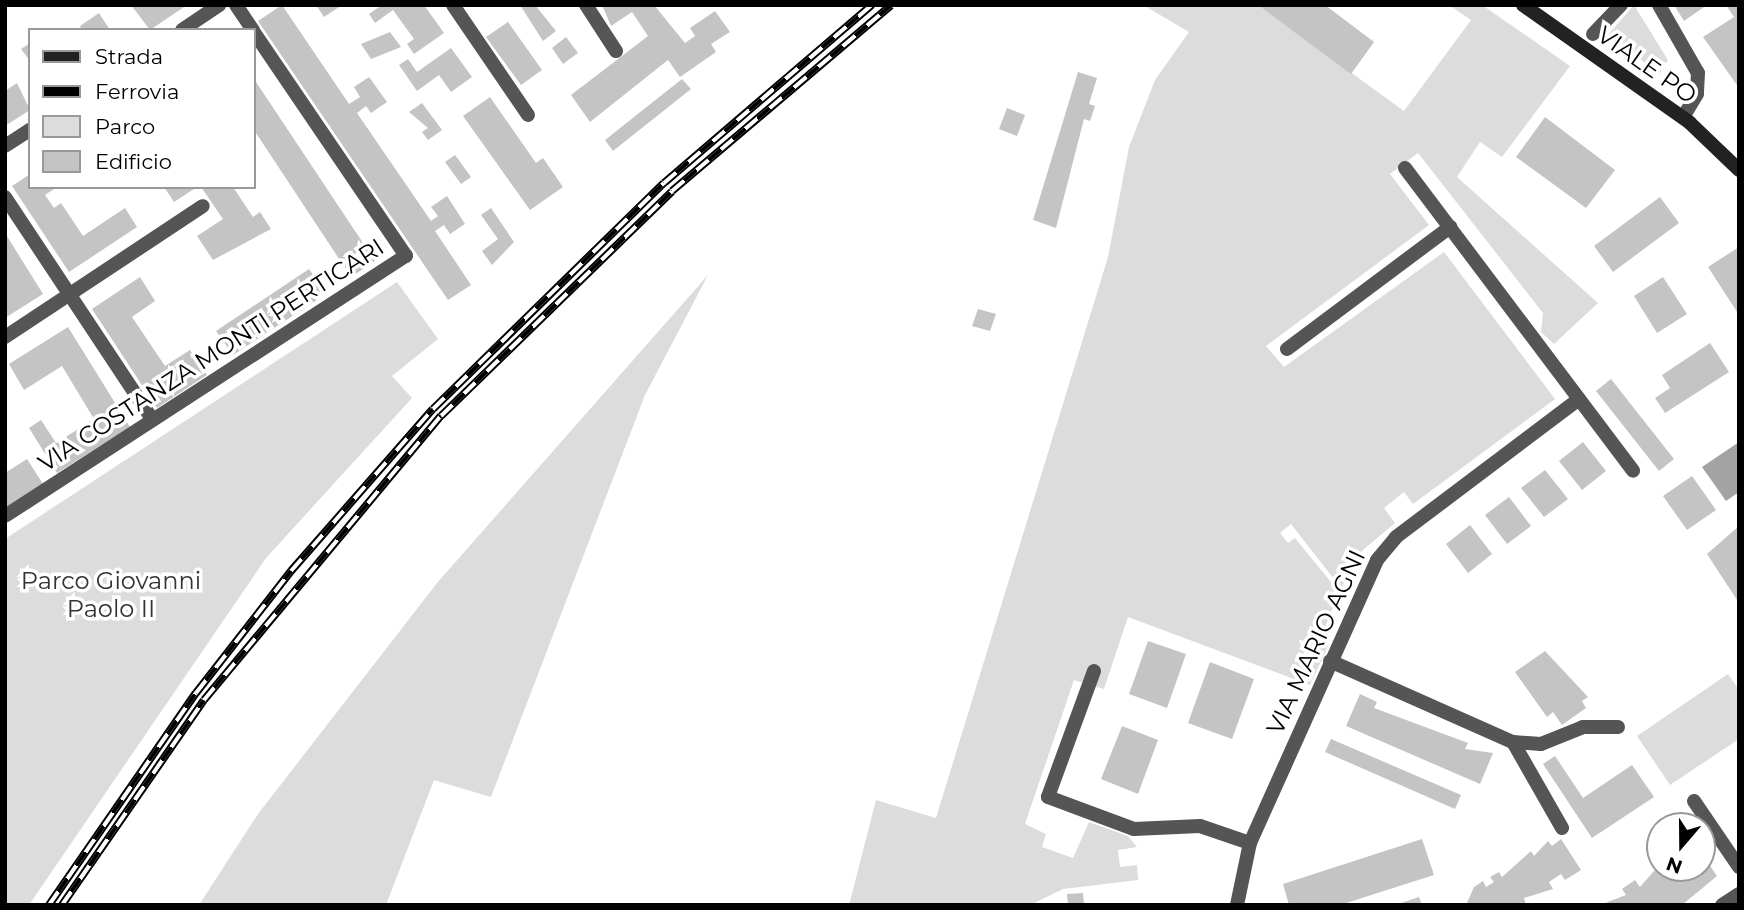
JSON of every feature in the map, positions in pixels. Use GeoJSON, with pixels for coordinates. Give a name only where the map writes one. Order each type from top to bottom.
{"type":"FeatureCollection","features":[{"type":"Feature","properties":{"kind":"main road","name":"VIALE PO"},"geometry":{"type":"LineString","coordinates":[[1523,5],[1698,128],[1739,170]]}},
{"type":"Feature","properties":{"kind":"main road"},"geometry":{"type":"LineString","coordinates":[[1698,128],[1739,157]]}},
{"type":"Feature","properties":{"kind":"street"},"geometry":{"type":"LineString","coordinates":[[185,28],[219,5]]}},
{"type":"Feature","properties":{"kind":"street"},"geometry":{"type":"LineString","coordinates":[[236,5],[251,28]]}},
{"type":"Feature","properties":{"kind":"street"},"geometry":{"type":"LineString","coordinates":[[453,5],[528,115]]}},
{"type":"Feature","properties":{"kind":"street"},"geometry":{"type":"LineString","coordinates":[[586,5],[616,51]]}},
{"type":"Feature","properties":{"kind":"street"},"geometry":{"type":"LineString","coordinates":[[1593,34],[1621,5]]}},
{"type":"Feature","properties":{"kind":"street"},"geometry":{"type":"LineString","coordinates":[[1659,5],[1698,73],[1697,94],[1683,117]]}},
{"type":"Feature","properties":{"kind":"street","name":"VIA COSTANZA MONTI PERTICARI"},"geometry":{"type":"LineString","coordinates":[[5,516],[151,418],[406,256],[256,35]]}},
{"type":"Feature","properties":{"kind":"street"},"geometry":{"type":"LineString","coordinates":[[5,146],[28,131]]}},
{"type":"Feature","properties":{"kind":"street"},"geometry":{"type":"LineString","coordinates":[[1405,167],[1633,471]]}},
{"type":"Feature","properties":{"kind":"street"},"geometry":{"type":"LineString","coordinates":[[5,197],[151,418]]}},
{"type":"Feature","properties":{"kind":"street"},"geometry":{"type":"LineString","coordinates":[[5,337],[203,206]]}},
{"type":"Feature","properties":{"kind":"street"},"geometry":{"type":"LineString","coordinates":[[1287,349],[1450,228]]}},
{"type":"Feature","properties":{"kind":"street","name":"VIA MARIO AGNI"},"geometry":{"type":"LineString","coordinates":[[1237,905],[1250,843],[1330,661],[1390,544],[1579,400]]}},
{"type":"Feature","properties":{"kind":"street"},"geometry":{"type":"LineString","coordinates":[[1330,661],[1513,742],[1541,744],[1583,727],[1618,727]]}},
{"type":"Feature","properties":{"kind":"street"},"geometry":{"type":"LineString","coordinates":[[1094,671],[1048,797],[1134,829],[1200,826],[1250,843]]}},
{"type":"Feature","properties":{"kind":"street"},"geometry":{"type":"LineString","coordinates":[[1513,742],[1562,828]]}},
{"type":"Feature","properties":{"kind":"street"},"geometry":{"type":"LineString","coordinates":[[1694,801],[1739,867]]}},
{"type":"Feature","properties":{"kind":"street"},"geometry":{"type":"LineString","coordinates":[[1723,905],[1739,894]]}},
{"type":"Feature","properties":{"kind":"green space"},"geometry":{"type":"Polygon","coordinates":[[[1143,5],[1258,5],[1404,111],[1471,20],[1449,5],[1482,5],[1570,66],[1502,157],[1480,142],[1457,177],[1598,303],[1554,344],[1541,332],[1543,313],[1418,153],[1390,174],[1429,225],[1266,346],[1284,367],[1444,252],[1555,399],[1413,504],[1404,492],[1384,508],[1395,523],[1363,550],[1341,588],[1291,524],[1280,533],[1288,543],[1295,538],[1339,592],[1320,640],[1329,644],[1310,685],[1128,617],[1104,689],[1074,680],[1025,824],[1046,834],[1042,847],[1073,858],[1089,822],[1128,836],[1137,847],[1118,850],[1120,867],[1137,865],[1138,880],[1063,889],[1030,905],[849,905],[876,800],[936,818],[1108,257],[1129,147],[1155,80],[1189,32],[1143,5]]]}},
{"type":"Feature","properties":{"kind":"green space"},"geometry":{"type":"Polygon","coordinates":[[[1634,5],[1668,60],[1660,73],[1607,36],[1634,5]]]}},
{"type":"Feature","properties":{"kind":"green space"},"geometry":{"type":"Polygon","coordinates":[[[708,275],[645,395],[491,797],[434,780],[386,905],[199,905],[258,814],[437,583],[708,275]]]}},
{"type":"Feature","properties":{"kind":"green space","name":"Parco Giovanni Paolo II"},"geometry":{"type":"Polygon","coordinates":[[[397,282],[438,339],[392,376],[412,398],[266,558],[29,905],[5,905],[5,539],[397,282]]]}},
{"type":"Feature","properties":{"kind":"green space"},"geometry":{"type":"Polygon","coordinates":[[[1728,674],[1739,690],[1739,739],[1670,785],[1637,736],[1728,674]]]}},
{"type":"Feature","properties":{"kind":"shaded area"},"geometry":{"type":"Polygon","coordinates":[[[1739,442],[1739,492],[1726,501],[1702,467],[1739,442]]]}},
{"type":"Feature","properties":{"kind":"building"},"geometry":{"type":"Polygon","coordinates":[[[131,5],[187,5],[153,28],[148,28],[131,5]]]}},
{"type":"Feature","properties":{"kind":"building"},"geometry":{"type":"Polygon","coordinates":[[[282,5],[349,104],[360,97],[354,87],[369,77],[387,102],[371,113],[366,106],[357,113],[431,221],[438,216],[431,207],[447,196],[465,224],[450,234],[444,225],[435,231],[471,285],[448,300],[258,21],[282,5]]]}},
{"type":"Feature","properties":{"kind":"building"},"geometry":{"type":"Polygon","coordinates":[[[316,5],[342,5],[324,17],[316,5]]]}},
{"type":"Feature","properties":{"kind":"building"},"geometry":{"type":"Polygon","coordinates":[[[382,5],[424,5],[444,33],[414,54],[407,44],[414,39],[393,10],[375,23],[369,14],[382,5]]]}},
{"type":"Feature","properties":{"kind":"building"},"geometry":{"type":"Polygon","coordinates":[[[520,5],[535,5],[556,31],[543,41],[520,5]]]}},
{"type":"Feature","properties":{"kind":"building"},"geometry":{"type":"Polygon","coordinates":[[[602,5],[654,5],[685,43],[695,36],[690,28],[715,11],[730,32],[711,44],[716,52],[680,77],[668,60],[590,122],[571,95],[648,36],[632,12],[611,26],[602,5]]]}},
{"type":"Feature","properties":{"kind":"building"},"geometry":{"type":"Polygon","coordinates":[[[1258,5],[1325,5],[1374,42],[1351,74],[1258,5]]]}},
{"type":"Feature","properties":{"kind":"building"},"geometry":{"type":"Polygon","coordinates":[[[1674,5],[1707,5],[1684,21],[1674,5]]]}},
{"type":"Feature","properties":{"kind":"building"},"geometry":{"type":"Polygon","coordinates":[[[1726,5],[1739,5],[1739,88],[1703,37],[1734,17],[1726,5]]]}},
{"type":"Feature","properties":{"kind":"building"},"geometry":{"type":"Polygon","coordinates":[[[99,13],[109,28],[81,28],[80,26],[99,13]]]}},
{"type":"Feature","properties":{"kind":"building"},"geometry":{"type":"Polygon","coordinates":[[[508,22],[542,70],[521,85],[486,37],[508,22]]]}},
{"type":"Feature","properties":{"kind":"building"},"geometry":{"type":"Polygon","coordinates":[[[390,32],[401,47],[371,59],[361,44],[390,32]]]}},
{"type":"Feature","properties":{"kind":"building"},"geometry":{"type":"Polygon","coordinates":[[[566,37],[578,53],[563,64],[552,48],[566,37]]]}},
{"type":"Feature","properties":{"kind":"building"},"geometry":{"type":"Polygon","coordinates":[[[28,44],[28,58],[21,49],[28,44]]]}},
{"type":"Feature","properties":{"kind":"building"},"geometry":{"type":"Polygon","coordinates":[[[451,48],[472,77],[451,92],[439,75],[417,91],[399,65],[408,59],[417,72],[451,48]]]}},
{"type":"Feature","properties":{"kind":"building"},"geometry":{"type":"Polygon","coordinates":[[[1078,72],[1097,78],[1089,104],[1095,106],[1090,121],[1084,119],[1056,228],[1033,220],[1078,72]]]}},
{"type":"Feature","properties":{"kind":"building"},"geometry":{"type":"Polygon","coordinates":[[[682,79],[691,89],[613,151],[605,140],[682,79]]]}},
{"type":"Feature","properties":{"kind":"building"},"geometry":{"type":"Polygon","coordinates":[[[256,82],[375,261],[351,277],[256,133],[256,82]]]}},
{"type":"Feature","properties":{"kind":"building"},"geometry":{"type":"Polygon","coordinates":[[[17,83],[28,111],[5,126],[5,91],[17,83]]]}},
{"type":"Feature","properties":{"kind":"building"},"geometry":{"type":"Polygon","coordinates":[[[490,97],[536,163],[543,158],[563,187],[530,210],[463,116],[490,97]]]}},
{"type":"Feature","properties":{"kind":"building"},"geometry":{"type":"Polygon","coordinates":[[[422,103],[442,130],[428,140],[422,132],[428,128],[409,112],[422,103]]]}},
{"type":"Feature","properties":{"kind":"building"},"geometry":{"type":"Polygon","coordinates":[[[1007,108],[1025,115],[1017,136],[999,129],[1007,108]]]}},
{"type":"Feature","properties":{"kind":"building"},"geometry":{"type":"Polygon","coordinates":[[[1545,117],[1615,170],[1586,208],[1516,157],[1545,117]]]}},
{"type":"Feature","properties":{"kind":"building"},"geometry":{"type":"Polygon","coordinates":[[[455,155],[471,177],[461,184],[445,162],[455,155]]]}},
{"type":"Feature","properties":{"kind":"building"},"geometry":{"type":"Polygon","coordinates":[[[28,175],[28,189],[54,189],[45,195],[54,208],[61,203],[83,236],[125,208],[137,227],[69,272],[12,186],[28,175]]]}},
{"type":"Feature","properties":{"kind":"building"},"geometry":{"type":"Polygon","coordinates":[[[165,189],[194,189],[174,202],[165,189]]]}},
{"type":"Feature","properties":{"kind":"building"},"geometry":{"type":"Polygon","coordinates":[[[202,189],[234,189],[253,217],[260,212],[271,229],[213,260],[197,236],[223,219],[202,189]]]}},
{"type":"Feature","properties":{"kind":"building"},"geometry":{"type":"Polygon","coordinates":[[[1660,197],[1679,223],[1613,272],[1594,246],[1660,197]]]}},
{"type":"Feature","properties":{"kind":"building"},"geometry":{"type":"Polygon","coordinates":[[[491,208],[514,242],[492,265],[482,251],[498,239],[481,215],[491,208]]]}},
{"type":"Feature","properties":{"kind":"building"},"geometry":{"type":"Polygon","coordinates":[[[5,233],[43,294],[5,318],[6,286],[5,233]]]}},
{"type":"Feature","properties":{"kind":"building"},"geometry":{"type":"Polygon","coordinates":[[[1739,247],[1739,315],[1708,267],[1739,247]]]}},
{"type":"Feature","properties":{"kind":"building"},"geometry":{"type":"Polygon","coordinates":[[[309,269],[326,294],[233,355],[216,331],[309,269]]]}},
{"type":"Feature","properties":{"kind":"building"},"geometry":{"type":"Polygon","coordinates":[[[140,277],[155,301],[132,317],[165,366],[190,350],[207,375],[157,408],[92,309],[140,277]]]}},
{"type":"Feature","properties":{"kind":"building"},"geometry":{"type":"Polygon","coordinates":[[[1663,277],[1687,314],[1657,333],[1634,296],[1663,277]]]}},
{"type":"Feature","properties":{"kind":"building"},"geometry":{"type":"Polygon","coordinates":[[[978,309],[996,314],[990,331],[972,326],[978,309]]]}},
{"type":"Feature","properties":{"kind":"building"},"geometry":{"type":"Polygon","coordinates":[[[68,327],[130,427],[57,473],[29,428],[41,420],[56,443],[94,419],[62,366],[24,390],[9,364],[68,327]]]}},
{"type":"Feature","properties":{"kind":"building"},"geometry":{"type":"Polygon","coordinates":[[[1710,343],[1729,372],[1665,413],[1655,398],[1670,388],[1662,375],[1710,343]]]}},
{"type":"Feature","properties":{"kind":"building"},"geometry":{"type":"Polygon","coordinates":[[[1611,379],[1674,459],[1659,471],[1596,391],[1611,379]]]}},
{"type":"Feature","properties":{"kind":"building"},"geometry":{"type":"Polygon","coordinates":[[[1583,442],[1606,471],[1582,490],[1559,461],[1583,442]]]}},
{"type":"Feature","properties":{"kind":"building"},"geometry":{"type":"Polygon","coordinates":[[[27,459],[43,484],[5,508],[5,473],[27,459]]]}},
{"type":"Feature","properties":{"kind":"building"},"geometry":{"type":"Polygon","coordinates":[[[1545,470],[1568,499],[1544,517],[1521,488],[1545,470]]]}},
{"type":"Feature","properties":{"kind":"building"},"geometry":{"type":"Polygon","coordinates":[[[1692,476],[1716,510],[1687,530],[1663,496],[1692,476]]]}},
{"type":"Feature","properties":{"kind":"building"},"geometry":{"type":"Polygon","coordinates":[[[1509,497],[1531,526],[1507,544],[1485,515],[1509,497]]]}},
{"type":"Feature","properties":{"kind":"building"},"geometry":{"type":"Polygon","coordinates":[[[1470,525],[1492,554],[1468,573],[1446,544],[1470,525]]]}},
{"type":"Feature","properties":{"kind":"building"},"geometry":{"type":"Polygon","coordinates":[[[1739,526],[1739,603],[1707,554],[1739,526]]]}},
{"type":"Feature","properties":{"kind":"building"},"geometry":{"type":"Polygon","coordinates":[[[1148,641],[1186,654],[1167,708],[1129,694],[1148,641]]]}},
{"type":"Feature","properties":{"kind":"building"},"geometry":{"type":"Polygon","coordinates":[[[1545,651],[1588,697],[1582,701],[1586,708],[1562,725],[1553,712],[1547,717],[1515,672],[1545,651]]]}},
{"type":"Feature","properties":{"kind":"building"},"geometry":{"type":"Polygon","coordinates":[[[1210,662],[1254,679],[1232,739],[1188,723],[1210,662]]]}},
{"type":"Feature","properties":{"kind":"building"},"geometry":{"type":"Polygon","coordinates":[[[1360,694],[1377,702],[1374,708],[1468,743],[1465,749],[1493,753],[1480,784],[1346,726],[1360,694]]]}},
{"type":"Feature","properties":{"kind":"building"},"geometry":{"type":"Polygon","coordinates":[[[1122,726],[1158,740],[1138,794],[1101,779],[1122,726]]]}},
{"type":"Feature","properties":{"kind":"building"},"geometry":{"type":"Polygon","coordinates":[[[1331,739],[1461,795],[1455,809],[1325,752],[1331,739]]]}},
{"type":"Feature","properties":{"kind":"building"},"geometry":{"type":"Polygon","coordinates":[[[1555,756],[1583,798],[1632,765],[1654,797],[1592,838],[1543,764],[1555,756]]]}},
{"type":"Feature","properties":{"kind":"building"},"geometry":{"type":"Polygon","coordinates":[[[1422,839],[1434,875],[1340,905],[1289,905],[1283,884],[1422,839]]]}},
{"type":"Feature","properties":{"kind":"building"},"geometry":{"type":"Polygon","coordinates":[[[1561,839],[1581,870],[1565,880],[1561,874],[1549,882],[1553,889],[1524,898],[1526,905],[1466,905],[1474,887],[1483,881],[1486,887],[1494,882],[1490,877],[1499,872],[1502,877],[1531,851],[1534,856],[1548,841],[1552,846],[1561,839]]]}},
{"type":"Feature","properties":{"kind":"building"},"geometry":{"type":"Polygon","coordinates":[[[1635,880],[1640,887],[1646,880],[1710,882],[1682,905],[1600,905],[1626,895],[1622,889],[1635,880]]]}},
{"type":"Feature","properties":{"kind":"building"},"geometry":{"type":"Polygon","coordinates":[[[1083,893],[1084,905],[1068,905],[1067,894],[1083,893]]]}},
{"type":"Feature","properties":{"kind":"building"},"geometry":{"type":"Polygon","coordinates":[[[1419,897],[1422,905],[1398,905],[1398,904],[1419,897]]]}},
{"type":"Feature","properties":{"kind":"railway"},"geometry":{"type":"LineString","coordinates":[[49,905],[196,693],[291,571],[433,409],[664,183],[872,5]]}},
{"type":"Feature","properties":{"kind":"railway"},"geometry":{"type":"LineString","coordinates":[[62,905],[204,700],[441,416],[672,191],[891,5]]}}]}
